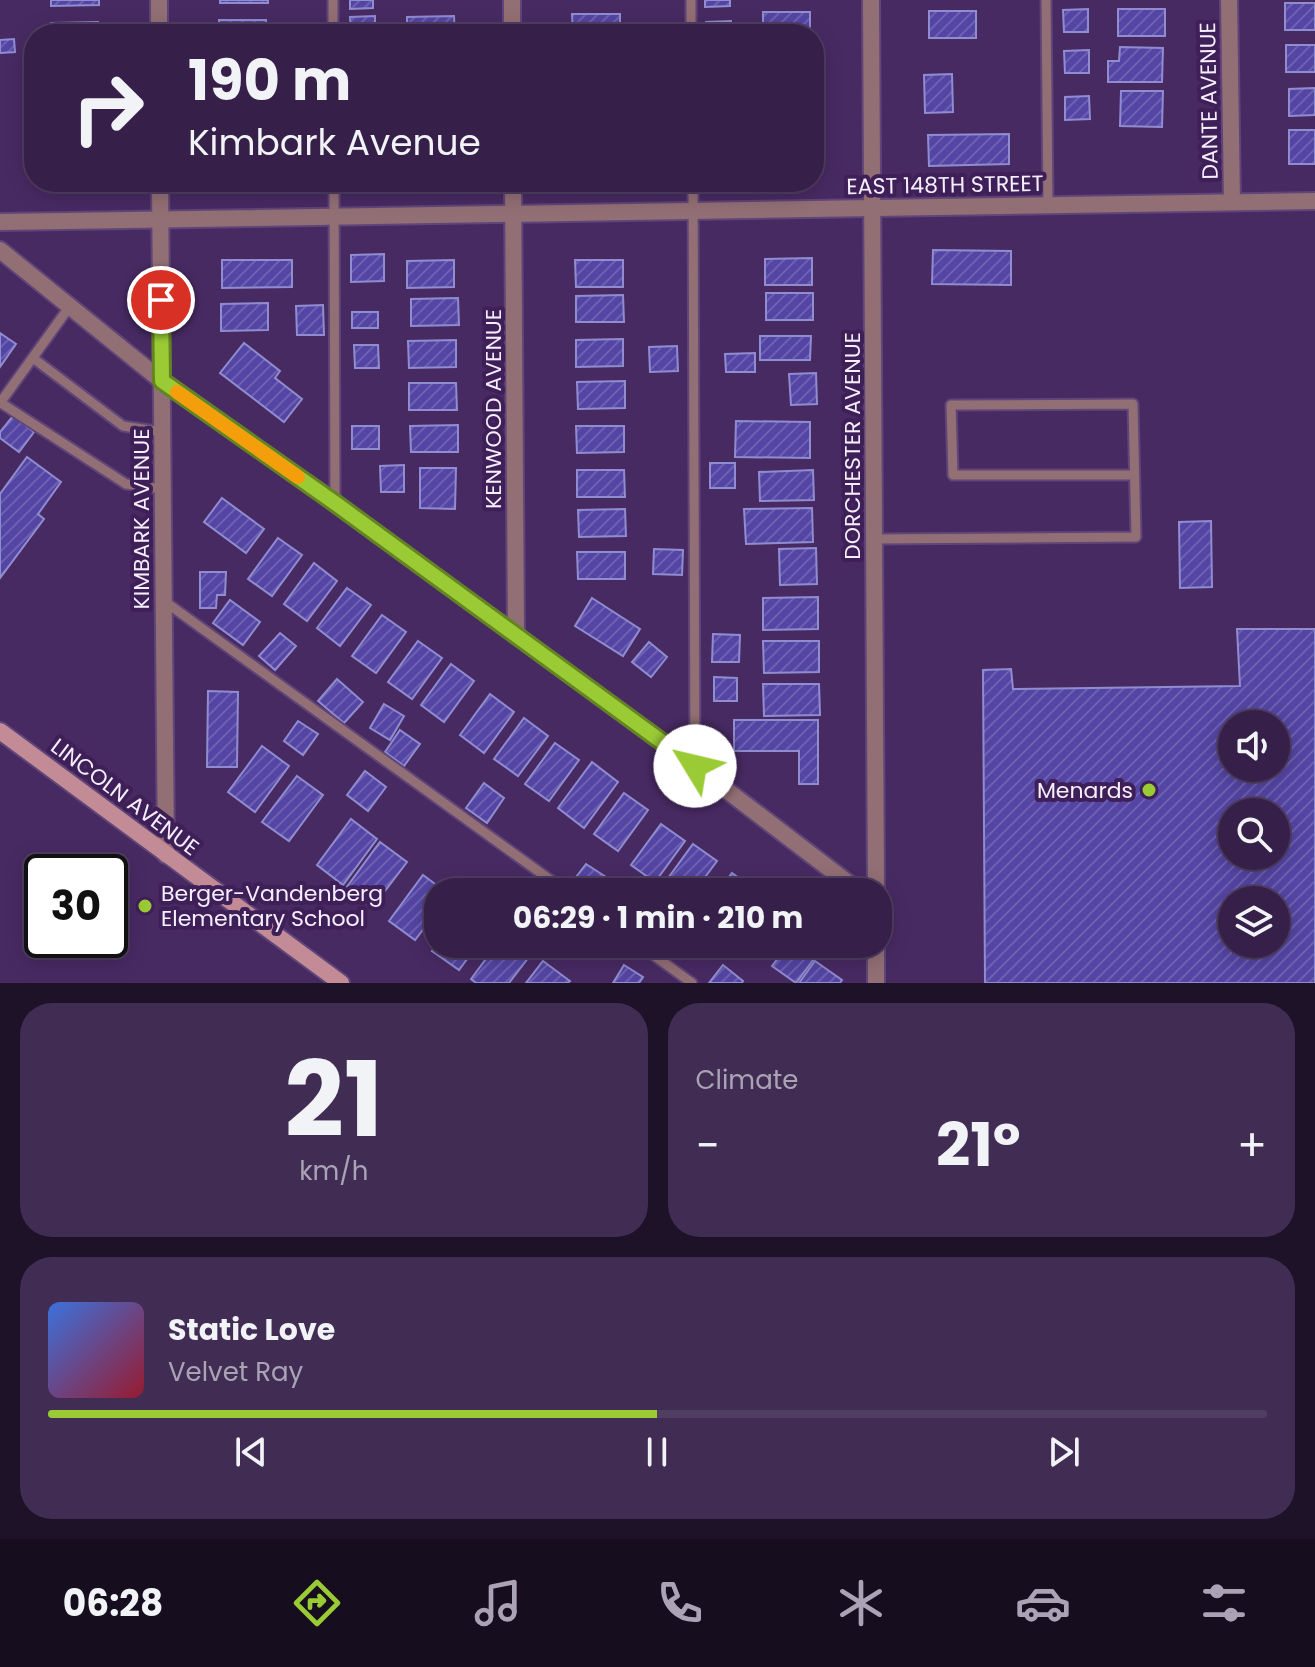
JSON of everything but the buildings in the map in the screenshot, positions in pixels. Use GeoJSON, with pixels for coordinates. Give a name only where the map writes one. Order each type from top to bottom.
{"type":"FeatureCollection","features":[{"type":"Feature","properties":{"kind":"street"},"geometry":{"type":"LineString","coordinates":[[159,0],[159,24]]}},
{"type":"Feature","properties":{"kind":"street"},"geometry":{"type":"LineString","coordinates":[[512,0],[512,24]]}},
{"type":"Feature","properties":{"kind":"street","name":"DORCHESTER AVENUE"},"geometry":{"type":"LineString","coordinates":[[871,0],[876,878]]}},
{"type":"Feature","properties":{"kind":"street","name":"DANTE AVENUE"},"geometry":{"type":"LineString","coordinates":[[1229,0],[1232,202]]}},
{"type":"Feature","properties":{"kind":"street","name":"KIMBARK AVENUE"},"geometry":{"type":"LineString","coordinates":[[160,192],[166,855]]}},
{"type":"Feature","properties":{"kind":"street","name":"KENWOOD AVENUE"},"geometry":{"type":"LineString","coordinates":[[513,192],[516,636]]}},
{"type":"Feature","properties":{"kind":"street","name":"EAST 148TH STREET"},"geometry":{"type":"LineString","coordinates":[[0,222],[1315,201]]}},
{"type":"Feature","properties":{"kind":"street"},"geometry":{"type":"LineString","coordinates":[[0,250],[162,381],[335,503],[695,766],[842,878]]}},
{"type":"Feature","properties":{"kind":"street","name":"LINCOLN AVENUE"},"geometry":{"type":"LineString","coordinates":[[0,731],[341,983]]}},
{"type":"Feature","properties":{"kind":"street"},"geometry":{"type":"LineString","coordinates":[[876,958],[876,983]]}},
{"type":"Feature","properties":{"kind":"lane"},"geometry":{"type":"LineString","coordinates":[[333,0],[333,24]]}},
{"type":"Feature","properties":{"kind":"lane"},"geometry":{"type":"LineString","coordinates":[[691,0],[691,24]]}},
{"type":"Feature","properties":{"kind":"lane"},"geometry":{"type":"LineString","coordinates":[[1046,0],[1048,205]]}},
{"type":"Feature","properties":{"kind":"lane"},"geometry":{"type":"LineString","coordinates":[[334,192],[335,503]]}},
{"type":"Feature","properties":{"kind":"lane"},"geometry":{"type":"LineString","coordinates":[[693,192],[695,766]]}},
{"type":"Feature","properties":{"kind":"lane"},"geometry":{"type":"LineString","coordinates":[[70,306],[0,403],[126,484],[163,489]]}},
{"type":"Feature","properties":{"kind":"lane"},"geometry":{"type":"LineString","coordinates":[[33,358],[123,426],[162,432]]}},
{"type":"Feature","properties":{"kind":"lane"},"geometry":{"type":"LineString","coordinates":[[874,539],[1136,537],[1133,404],[951,405],[953,475],[1134,475]]}},
{"type":"Feature","properties":{"kind":"lane"},"geometry":{"type":"LineString","coordinates":[[164,600],[548,878]]}},
{"type":"Feature","properties":{"kind":"lane"},"geometry":{"type":"LineString","coordinates":[[657,958],[692,983]]}},
{"type":"Feature","properties":{"kind":"slow traffic"},"geometry":{"type":"LineString","coordinates":[[177,392],[298,477]]}},
{"type":"Feature","properties":{"kind":"place","name":"Menards"},"geometry":{"type":"Point","coordinates":[1149,790]}},
{"type":"Feature","properties":{"kind":"place","name":"Berger-Vandenberg Elementary School"},"geometry":{"type":"Point","coordinates":[145,906]}},
{"type":"Feature","properties":{"kind":"route"},"geometry":{"type":"LineString","coordinates":[[161,300],[162,381],[335,503],[695,766]]}}]}
